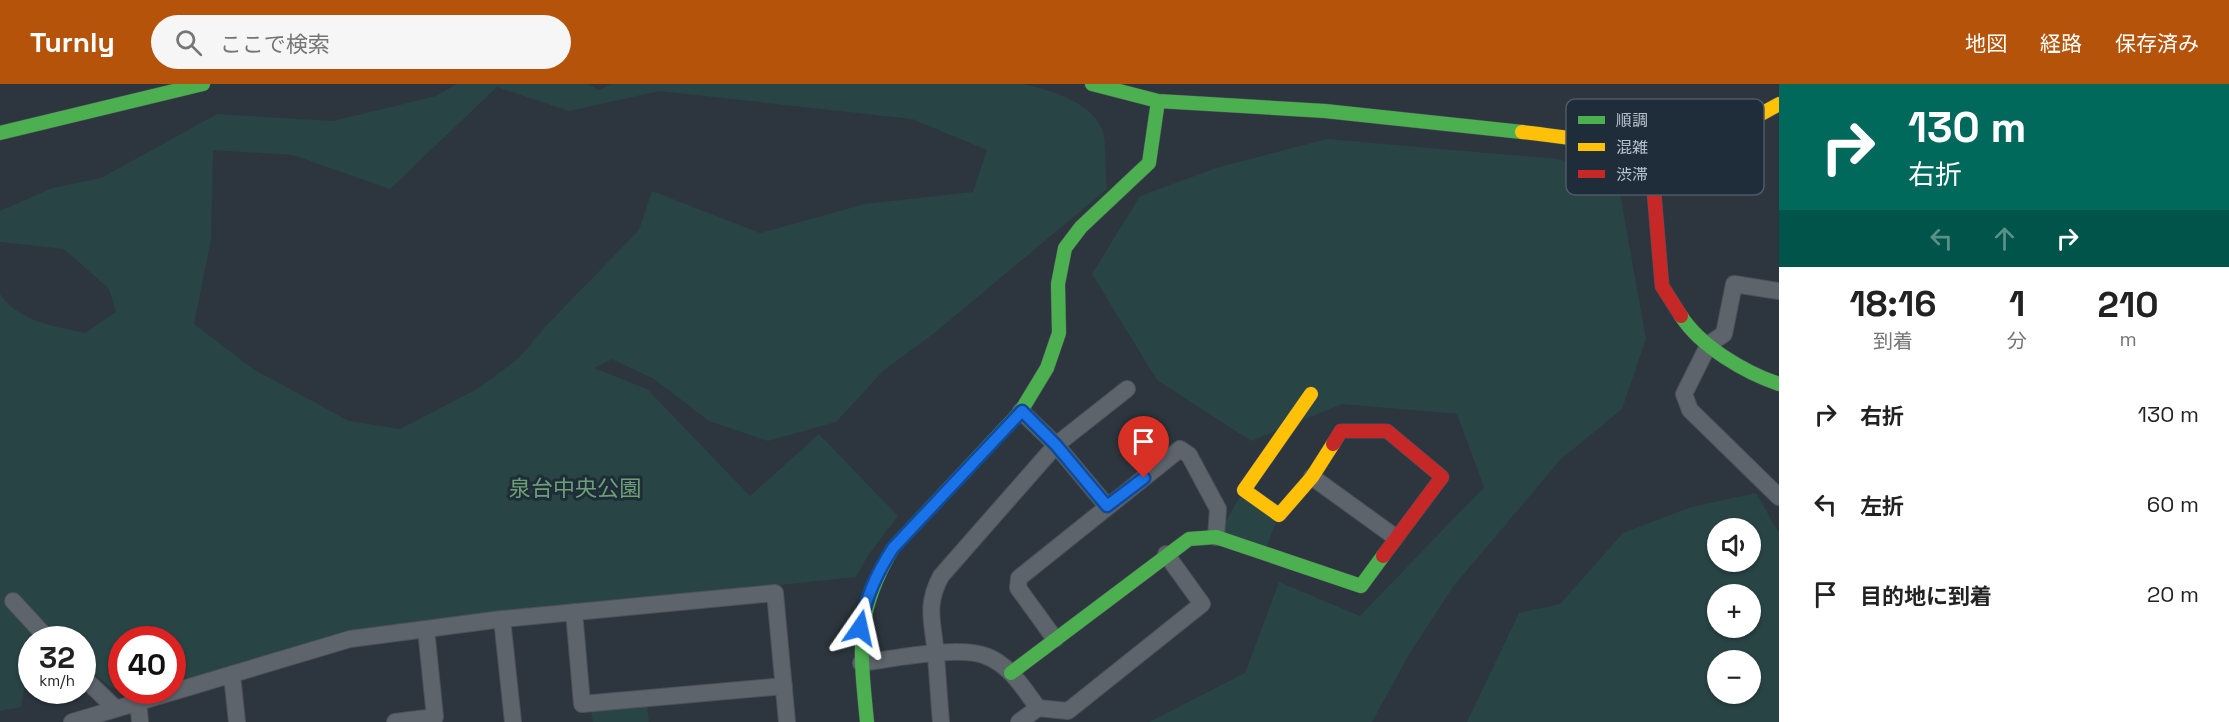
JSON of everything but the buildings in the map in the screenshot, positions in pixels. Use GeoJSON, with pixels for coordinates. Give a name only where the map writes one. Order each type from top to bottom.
{"type":"FeatureCollection","features":[{"type":"Feature","properties":{"kind":"street"},"geometry":{"type":"LineString","coordinates":[[0,133],[203,84]]}},
{"type":"Feature","properties":{"kind":"street"},"geometry":{"type":"LineString","coordinates":[[1092,84],[1158,101],[1325,111],[1566,136]]}},
{"type":"Feature","properties":{"kind":"street"},"geometry":{"type":"LineString","coordinates":[[867,722],[860,628],[867,596],[876,573],[906,534],[1022,411],[1047,368],[1059,333],[1058,284],[1065,248],[1081,227],[1149,163],[1158,101]]}},
{"type":"Feature","properties":{"kind":"street"},"geometry":{"type":"LineString","coordinates":[[1764,112],[1779,104]]}},
{"type":"Feature","properties":{"kind":"street"},"geometry":{"type":"LineString","coordinates":[[1654,195],[1662,286],[1685,322],[1708,344],[1749,374],[1779,384]]}},
{"type":"Feature","properties":{"kind":"street"},"geometry":{"type":"LineString","coordinates":[[1779,291],[1734,284],[1724,334],[1708,344],[1684,394],[1690,410],[1779,497]]}},
{"type":"Feature","properties":{"kind":"street"},"geometry":{"type":"LineString","coordinates":[[941,722],[936,654],[929,614],[931,598],[940,576],[1056,445],[1127,389]]}},
{"type":"Feature","properties":{"kind":"street"},"geometry":{"type":"LineString","coordinates":[[1011,673],[1166,554],[1189,539],[1216,537],[1361,586],[1395,537],[1442,477],[1387,431],[1341,431],[1312,477],[1279,515],[1244,490],[1311,394]]}},
{"type":"Feature","properties":{"kind":"street"},"geometry":{"type":"LineString","coordinates":[[1022,411],[1056,445],[1107,506]]}},
{"type":"Feature","properties":{"kind":"street"},"geometry":{"type":"LineString","coordinates":[[1055,639],[1018,588],[1019,578],[1180,449],[1189,455],[1218,509],[1216,537]]}},
{"type":"Feature","properties":{"kind":"street"},"geometry":{"type":"LineString","coordinates":[[1312,477],[1395,537]]}},
{"type":"Feature","properties":{"kind":"street"},"geometry":{"type":"LineString","coordinates":[[1019,722],[1038,708],[1068,711],[1202,604],[1166,554]]}},
{"type":"Feature","properties":{"kind":"street"},"geometry":{"type":"LineString","coordinates":[[186,687],[350,639],[502,619],[775,593],[787,722]]}},
{"type":"Feature","properties":{"kind":"street"},"geometry":{"type":"LineString","coordinates":[[13,601],[36,626]]}},
{"type":"Feature","properties":{"kind":"street"},"geometry":{"type":"LineString","coordinates":[[574,612],[582,704],[784,686]]}},
{"type":"Feature","properties":{"kind":"street"},"geometry":{"type":"LineString","coordinates":[[502,619],[513,722]]}},
{"type":"Feature","properties":{"kind":"street"},"geometry":{"type":"LineString","coordinates":[[395,722],[435,717],[426,629]]}},
{"type":"Feature","properties":{"kind":"street"},"geometry":{"type":"LineString","coordinates":[[861,663],[965,652],[986,655],[1011,673],[1038,708]]}},
{"type":"Feature","properties":{"kind":"street"},"geometry":{"type":"LineString","coordinates":[[232,675],[237,722]]}},
{"type":"Feature","properties":{"kind":"street"},"geometry":{"type":"LineString","coordinates":[[96,690],[115,708]]}},
{"type":"Feature","properties":{"kind":"street"},"geometry":{"type":"LineString","coordinates":[[72,722],[126,704]]}},
{"type":"Feature","properties":{"kind":"street"},"geometry":{"type":"LineString","coordinates":[[138,704],[140,722]]}},
{"type":"Feature","properties":{"kind":"green space","name":"泉台中央公園"},"geometry":{"type":"Polygon","coordinates":[[[457,84],[588,84],[599,90],[611,84],[1023,84],[1068,98],[1079,104],[1096,119],[1104,135],[1107,189],[937,331],[884,370],[836,422],[768,441],[709,421],[654,379],[612,359],[594,368],[647,389],[750,496],[819,434],[898,516],[867,557],[856,577],[368,628],[301,645],[186,681],[186,626],[108,626],[108,685],[96,675],[96,626],[18,626],[18,704],[21,704],[21,707],[0,711],[0,294],[17,311],[27,317],[85,333],[116,312],[109,289],[64,249],[0,242],[0,211],[52,188],[101,178],[217,114],[333,121],[436,96],[457,84]],[[497,87],[390,189],[293,155],[213,150],[211,239],[194,324],[253,369],[349,421],[400,429],[479,388],[519,358],[544,328],[639,230],[652,191],[760,233],[865,204],[973,192],[987,150],[912,119],[659,91],[569,111],[497,87]]]}},
{"type":"Feature","properties":{"kind":"green space"},"geometry":{"type":"Polygon","coordinates":[[[1327,139],[1558,159],[1566,161],[1566,195],[1620,195],[1646,339],[1622,409],[1560,460],[1453,587],[1411,651],[1372,722],[1149,722],[1245,673],[1279,582],[1360,616],[1484,487],[1457,414],[1342,404],[1251,441],[1157,380],[1092,274],[1140,196],[1219,167],[1327,139]]]}},
{"type":"Feature","properties":{"kind":"green space"},"geometry":{"type":"Polygon","coordinates":[[[1244,490],[1279,515],[1264,553],[1216,537],[1244,490]]]}},
{"type":"Feature","properties":{"kind":"green space"},"geometry":{"type":"Polygon","coordinates":[[[1756,493],[1779,533],[1779,722],[1467,722],[1519,613],[1560,604],[1623,533],[1691,507],[1756,493]]]}},
{"type":"Feature","properties":{"kind":"green space"},"geometry":{"type":"Polygon","coordinates":[[[647,706],[649,722],[593,722],[591,711],[647,706]]]}},
{"type":"Feature","properties":{"kind":"traffic: fast"},"geometry":{"type":"LineString","coordinates":[[0,133],[203,84]]}},
{"type":"Feature","properties":{"kind":"traffic: fast"},"geometry":{"type":"LineString","coordinates":[[1092,84],[1158,101],[1325,111],[1522,132]]}},
{"type":"Feature","properties":{"kind":"traffic: fast"},"geometry":{"type":"LineString","coordinates":[[867,722],[862,652],[863,632],[866,613],[880,571],[893,548],[1021,411],[1047,368],[1059,333],[1058,284],[1065,248],[1081,227],[1149,163],[1158,101]]}},
{"type":"Feature","properties":{"kind":"traffic: fast"},"geometry":{"type":"LineString","coordinates":[[1681,316],[1700,338],[1725,358],[1779,384]]}},
{"type":"Feature","properties":{"kind":"traffic: fast"},"geometry":{"type":"LineString","coordinates":[[1011,673],[1189,539],[1216,537],[1361,586],[1383,556]]}},
{"type":"Feature","properties":{"kind":"traffic: slow"},"geometry":{"type":"LineString","coordinates":[[1764,112],[1779,104]]}},
{"type":"Feature","properties":{"kind":"traffic: slow"},"geometry":{"type":"LineString","coordinates":[[1522,132],[1566,138]]}},
{"type":"Feature","properties":{"kind":"traffic: slow"},"geometry":{"type":"LineString","coordinates":[[1311,394],[1244,490],[1279,515],[1312,477],[1333,444]]}},
{"type":"Feature","properties":{"kind":"traffic: jam"},"geometry":{"type":"LineString","coordinates":[[1654,195],[1662,286],[1681,316]]}},
{"type":"Feature","properties":{"kind":"traffic: jam"},"geometry":{"type":"LineString","coordinates":[[1333,444],[1341,431],[1387,431],[1442,477],[1383,556]]}},
{"type":"Feature","properties":{"kind":"route"},"geometry":{"type":"LineString","coordinates":[[860,628],[867,596],[876,573],[893,548],[1022,411],[1056,445],[1107,506],[1144,478]]}}]}
